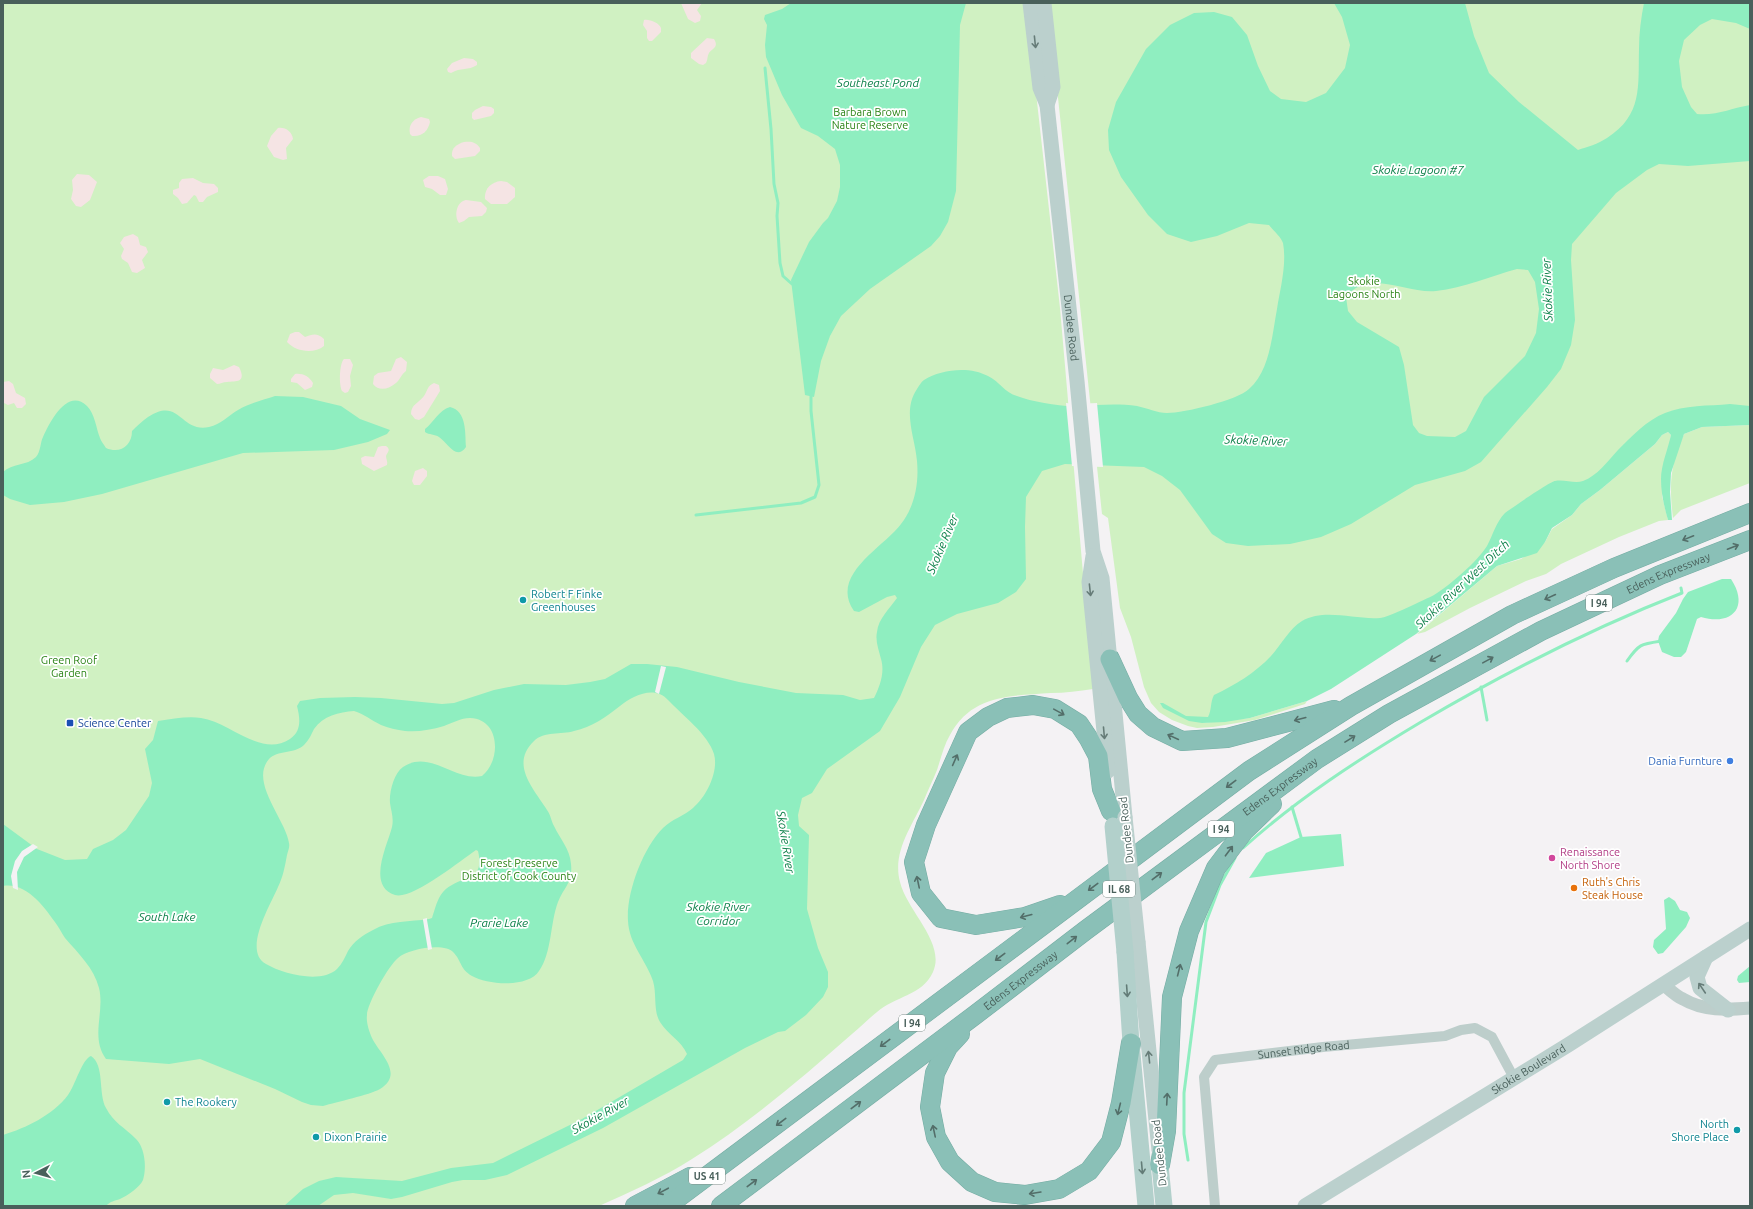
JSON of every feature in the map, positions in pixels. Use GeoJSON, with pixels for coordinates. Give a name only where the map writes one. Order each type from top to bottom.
{"type":"FeatureCollection","features":[{"type":"Feature","properties":{"kind":"highway","name":"I 94"},"geometry":{"type":"LineString","coordinates":[[635,1206],[747,1147],[1250,771],[1351,706],[1512,615],[1614,568],[1750,513]]}},
{"type":"Feature","properties":{"kind":"highway","name":"Edens Expressway"},"geometry":{"type":"LineString","coordinates":[[721,1206],[975,1016],[1086,930],[1317,759],[1389,714],[1541,631],[1660,575],[1750,540]]}},
{"type":"Feature","properties":{"kind":"highway"},"geometry":{"type":"LineString","coordinates":[[1110,659],[1128,698],[1138,714],[1153,727],[1182,741],[1227,738],[1351,706]]}},
{"type":"Feature","properties":{"kind":"highway"},"geometry":{"type":"LineString","coordinates":[[1076,900],[1025,917],[976,926],[941,918],[921,893],[914,862],[926,825],[968,732],[988,717],[1007,708],[1033,704],[1055,709],[1079,724],[1089,739],[1098,756],[1102,789],[1117,818]]}},
{"type":"Feature","properties":{"kind":"highway"},"geometry":{"type":"LineString","coordinates":[[1160,1165],[1166,1132],[1172,997],[1189,931],[1216,868],[1244,831],[1317,759]]}},
{"type":"Feature","properties":{"kind":"highway"},"geometry":{"type":"LineString","coordinates":[[975,1016],[948,1047],[935,1074],[930,1107],[936,1137],[950,1162],[972,1182],[995,1192],[1025,1195],[1059,1189],[1089,1171],[1111,1142],[1121,1103],[1131,1043]]}},
{"type":"Feature","properties":{"kind":"highway","name":"US 41"},"geometry":{"type":"LineString","coordinates":[[667,1206],[747,1147]]}},
{"type":"Feature","properties":{"kind":"main road","name":"Dundee Road"},"geometry":{"type":"LineString","coordinates":[[1030,3],[1040,88],[1047,105],[1087,482],[1093,551],[1089,582],[1131,947],[1160,1165],[1164,1206]]}},
{"type":"Feature","properties":{"kind":"main road","name":"Dundee Road"},"geometry":{"type":"LineString","coordinates":[[1044,3],[1053,87],[1047,105]]}},
{"type":"Feature","properties":{"kind":"main road","name":"Dundee Road"},"geometry":{"type":"LineString","coordinates":[[1093,551],[1102,578],[1110,659],[1117,818]]}},
{"type":"Feature","properties":{"kind":"main road","name":"Skokie Boulevard"},"geometry":{"type":"LineString","coordinates":[[1305,1206],[1514,1078],[1750,929]]}},
{"type":"Feature","properties":{"kind":"main road","name":"Dundee Road"},"geometry":{"type":"LineString","coordinates":[[1131,947],[1131,1043],[1146,1206]]}},
{"type":"Feature","properties":{"kind":"main road"},"geometry":{"type":"LineString","coordinates":[[1706,957],[1697,977],[1700,988],[1728,1010]]}},
{"type":"Feature","properties":{"kind":"street"},"geometry":{"type":"LineString","coordinates":[[1663,984],[1682,999],[1705,1007],[1728,1010],[1750,1008]]}},
{"type":"Feature","properties":{"kind":"street","name":"Sunset Ridge Road"},"geometry":{"type":"LineString","coordinates":[[1214,1206],[1204,1077],[1215,1060],[1323,1047],[1445,1036],[1461,1030],[1475,1028],[1492,1037],[1514,1078]]}},
{"type":"Feature","properties":{"kind":"green space","name":"Forest Preserve District of Cook County"},"geometry":{"type":"Polygon","coordinates":[[[3,3],[1026,3],[1060,308],[1093,689],[1021,695],[994,700],[981,704],[969,712],[959,722],[946,743],[924,800],[904,840],[899,860],[898,871],[904,893],[930,938],[934,950],[936,961],[933,972],[928,980],[915,991],[892,1002],[877,1012],[814,1067],[754,1116],[681,1166],[599,1206],[3,1206],[3,3]]]}},
{"type":"Feature","properties":{"kind":"green space","name":"Skokie Lagoons North"},"geometry":{"type":"Polygon","coordinates":[[[1048,3],[1750,3],[1750,409],[1659,423],[1420,625],[1202,723],[1250,718],[1307,701],[1305,704],[1255,720],[1213,727],[1197,728],[1172,720],[1159,712],[1151,703],[1144,687],[1131,637],[1120,608],[1108,518],[1102,514],[1048,3]]]}},
{"type":"Feature","properties":{"kind":"green space"},"geometry":{"type":"Polygon","coordinates":[[[1750,425],[1750,483],[1681,510],[1673,518],[1671,485],[1673,466],[1684,434],[1702,427],[1750,425]]]}},
{"type":"Feature","properties":{"kind":"green space"},"geometry":{"type":"Polygon","coordinates":[[[1668,432],[1671,435],[1662,496],[1668,520],[1659,521],[1619,537],[1561,564],[1546,574],[1526,581],[1425,632],[1417,634],[1497,566],[1521,559],[1545,542],[1552,529],[1572,515],[1581,504],[1655,444],[1662,435],[1668,432]]]}},
{"type":"Feature","properties":{"kind":"sand"},"geometry":{"type":"Polygon","coordinates":[[[681,3],[702,3],[697,10],[701,16],[700,21],[695,23],[688,19],[681,3]]]}},
{"type":"Feature","properties":{"kind":"sand"},"geometry":{"type":"Polygon","coordinates":[[[644,20],[654,22],[661,28],[661,32],[652,41],[649,41],[647,38],[647,31],[643,25],[644,20]]]}},
{"type":"Feature","properties":{"kind":"sand"},"geometry":{"type":"Polygon","coordinates":[[[707,38],[714,39],[716,46],[709,53],[706,63],[703,65],[691,58],[691,53],[707,38]]]}},
{"type":"Feature","properties":{"kind":"sand"},"geometry":{"type":"Polygon","coordinates":[[[464,58],[473,59],[477,62],[477,65],[451,73],[448,72],[447,69],[452,63],[464,58]]]}},
{"type":"Feature","properties":{"kind":"sand"},"geometry":{"type":"Polygon","coordinates":[[[483,106],[491,107],[494,109],[494,113],[491,116],[474,120],[472,118],[472,113],[483,106]]]}},
{"type":"Feature","properties":{"kind":"sand"},"geometry":{"type":"Polygon","coordinates":[[[421,117],[429,119],[430,122],[428,128],[419,136],[412,136],[410,134],[410,125],[413,121],[421,117]]]}},
{"type":"Feature","properties":{"kind":"sand"},"geometry":{"type":"Polygon","coordinates":[[[278,128],[288,130],[293,139],[286,148],[287,159],[283,160],[274,157],[267,146],[271,136],[278,128]]]}},
{"type":"Feature","properties":{"kind":"sand"},"geometry":{"type":"Polygon","coordinates":[[[464,142],[475,143],[480,148],[480,151],[475,156],[455,159],[452,156],[454,149],[457,145],[464,142]]]}},
{"type":"Feature","properties":{"kind":"sand"},"geometry":{"type":"Polygon","coordinates":[[[77,174],[89,175],[97,182],[90,200],[81,207],[76,206],[71,199],[73,190],[72,180],[77,174]]]}},
{"type":"Feature","properties":{"kind":"sand"},"geometry":{"type":"Polygon","coordinates":[[[429,176],[438,176],[445,179],[448,189],[446,195],[440,195],[432,189],[425,187],[423,180],[429,176]]]}},
{"type":"Feature","properties":{"kind":"sand"},"geometry":{"type":"Polygon","coordinates":[[[193,178],[203,183],[214,184],[218,188],[218,192],[207,197],[203,202],[199,202],[194,195],[187,203],[182,204],[173,194],[173,190],[179,188],[179,183],[182,179],[193,178]]]}},
{"type":"Feature","properties":{"kind":"sand"},"geometry":{"type":"Polygon","coordinates":[[[501,181],[507,182],[515,188],[515,197],[507,204],[491,204],[485,199],[487,189],[491,184],[501,181]]]}},
{"type":"Feature","properties":{"kind":"sand"},"geometry":{"type":"Polygon","coordinates":[[[466,200],[481,202],[487,208],[486,212],[482,216],[469,217],[459,223],[456,213],[458,206],[466,200]]]}},
{"type":"Feature","properties":{"kind":"sand"},"geometry":{"type":"Polygon","coordinates":[[[133,234],[138,237],[140,245],[146,247],[148,252],[142,260],[145,268],[137,273],[132,272],[128,263],[122,259],[121,256],[124,249],[120,243],[124,237],[133,234]]]}},
{"type":"Feature","properties":{"kind":"sand"},"geometry":{"type":"Polygon","coordinates":[[[299,332],[305,337],[317,335],[324,339],[324,346],[320,349],[310,351],[295,348],[287,342],[290,334],[299,332]]]}},
{"type":"Feature","properties":{"kind":"sand"},"geometry":{"type":"Polygon","coordinates":[[[401,357],[407,362],[406,371],[397,382],[384,389],[375,386],[373,384],[374,376],[378,373],[391,371],[396,359],[401,357]]]}},
{"type":"Feature","properties":{"kind":"sand"},"geometry":{"type":"Polygon","coordinates":[[[344,359],[350,359],[353,365],[350,376],[351,386],[348,392],[345,393],[342,391],[340,380],[340,370],[344,359]]]}},
{"type":"Feature","properties":{"kind":"sand"},"geometry":{"type":"Polygon","coordinates":[[[234,365],[239,367],[242,376],[241,379],[217,384],[210,378],[213,368],[223,370],[234,365]]]}},
{"type":"Feature","properties":{"kind":"sand"},"geometry":{"type":"Polygon","coordinates":[[[295,374],[300,374],[307,377],[313,383],[312,387],[305,390],[297,383],[291,382],[291,379],[295,374]]]}},
{"type":"Feature","properties":{"kind":"sand"},"geometry":{"type":"Polygon","coordinates":[[[9,381],[13,384],[16,393],[25,398],[26,404],[22,408],[17,408],[14,403],[8,405],[4,403],[3,382],[9,381]]]}},
{"type":"Feature","properties":{"kind":"sand"},"geometry":{"type":"Polygon","coordinates":[[[434,383],[439,385],[440,391],[424,417],[419,420],[415,419],[411,414],[412,408],[434,383]]]}},
{"type":"Feature","properties":{"kind":"sand"},"geometry":{"type":"Polygon","coordinates":[[[378,447],[388,447],[389,450],[386,456],[387,465],[374,471],[362,464],[361,458],[365,456],[374,457],[378,447]]]}},
{"type":"Feature","properties":{"kind":"sand"},"geometry":{"type":"Polygon","coordinates":[[[423,468],[427,471],[427,476],[420,485],[414,485],[412,481],[415,471],[423,468]]]}},
{"type":"Feature","properties":{"kind":"water","name":"Southeast Pond"},"geometry":{"type":"Polygon","coordinates":[[[791,3],[966,3],[960,25],[956,191],[948,222],[940,236],[931,246],[870,289],[841,316],[830,336],[821,361],[814,397],[805,395],[791,280],[809,242],[828,218],[837,201],[840,187],[840,165],[835,149],[818,136],[801,128],[782,95],[766,57],[765,45],[767,25],[764,19],[765,15],[782,9],[791,3]]]}},
{"type":"Feature","properties":{"kind":"water"},"geometry":{"type":"Polygon","coordinates":[[[1334,3],[1465,3],[1474,36],[1489,73],[1519,102],[1578,150],[1596,144],[1607,138],[1619,129],[1627,120],[1633,109],[1638,87],[1639,37],[1644,3],[1750,3],[1750,29],[1736,23],[1712,19],[1700,25],[1684,40],[1679,61],[1682,87],[1691,107],[1697,114],[1717,113],[1750,105],[1750,161],[1688,166],[1659,164],[1647,170],[1616,193],[1572,244],[1571,260],[1575,320],[1571,345],[1561,369],[1547,387],[1481,462],[1465,471],[1415,485],[1351,524],[1321,537],[1290,544],[1248,546],[1226,543],[1212,534],[1180,490],[1162,476],[1144,467],[1065,464],[1042,471],[1026,497],[1026,579],[1016,592],[998,603],[957,614],[935,625],[921,647],[900,697],[880,731],[827,769],[812,793],[802,798],[798,815],[799,826],[809,835],[807,909],[818,948],[828,972],[828,987],[823,997],[806,1015],[785,1031],[778,1032],[745,1048],[603,1128],[507,1175],[485,1180],[463,1180],[452,1182],[391,1199],[353,1193],[334,1195],[318,1206],[284,1206],[303,1189],[319,1181],[336,1177],[402,1181],[451,1168],[493,1163],[582,1119],[683,1060],[687,1054],[678,1041],[663,1027],[658,1018],[653,981],[631,937],[628,921],[628,910],[637,872],[649,847],[663,828],[689,811],[698,803],[707,791],[710,784],[715,768],[715,761],[711,747],[694,725],[663,696],[651,692],[631,698],[604,718],[587,727],[569,732],[548,734],[538,738],[527,750],[524,759],[524,768],[527,777],[549,814],[567,849],[571,864],[571,876],[555,910],[549,947],[543,964],[534,976],[526,980],[497,983],[472,976],[465,971],[454,953],[443,948],[426,948],[410,952],[398,958],[389,968],[379,985],[367,1015],[368,1026],[372,1038],[390,1070],[390,1077],[387,1083],[380,1089],[361,1096],[323,1106],[311,1105],[200,1059],[169,1064],[106,1059],[101,1051],[98,1033],[100,1006],[99,988],[97,981],[89,967],[65,938],[41,904],[20,888],[3,886],[3,824],[37,849],[65,860],[87,859],[93,849],[113,840],[126,830],[149,796],[152,783],[145,749],[153,740],[158,721],[169,719],[201,718],[212,721],[257,742],[279,744],[290,739],[297,732],[299,715],[297,706],[300,701],[320,698],[355,697],[442,704],[454,703],[494,690],[524,684],[566,685],[605,679],[631,664],[677,667],[739,682],[796,693],[843,695],[860,700],[874,698],[880,684],[882,674],[882,664],[877,642],[878,627],[882,618],[897,598],[895,595],[887,597],[859,612],[854,611],[848,598],[848,586],[853,574],[861,563],[901,524],[913,502],[917,486],[917,461],[911,424],[910,406],[917,389],[923,381],[931,376],[947,371],[973,371],[992,378],[1005,390],[1013,394],[1039,402],[1071,406],[1108,404],[1130,405],[1167,413],[1185,411],[1234,397],[1249,389],[1262,373],[1269,352],[1284,268],[1284,251],[1281,238],[1269,225],[1249,223],[1217,236],[1191,242],[1167,234],[1148,215],[1121,177],[1109,150],[1108,130],[1116,102],[1146,49],[1170,25],[1194,13],[1214,12],[1232,17],[1247,35],[1258,66],[1270,91],[1281,99],[1306,102],[1326,93],[1345,68],[1350,45],[1342,17],[1334,3]],[[1517,269],[1467,285],[1436,291],[1425,291],[1388,284],[1365,284],[1355,289],[1346,297],[1348,311],[1357,322],[1399,347],[1404,365],[1413,425],[1419,433],[1427,436],[1455,437],[1466,431],[1484,397],[1525,356],[1536,333],[1539,309],[1535,282],[1528,270],[1517,269]],[[354,711],[343,712],[322,721],[314,729],[304,745],[296,750],[272,756],[264,768],[263,779],[266,790],[282,823],[289,846],[284,871],[260,927],[257,938],[257,949],[259,958],[266,964],[273,968],[292,974],[312,977],[330,974],[339,967],[353,944],[369,932],[386,924],[432,918],[443,892],[449,886],[475,874],[478,869],[478,851],[476,850],[424,886],[403,895],[395,895],[386,890],[382,883],[380,874],[381,864],[392,827],[393,821],[390,794],[397,774],[403,767],[413,762],[423,762],[433,764],[462,775],[472,777],[482,776],[488,769],[495,751],[495,742],[488,725],[480,720],[467,718],[434,729],[405,731],[384,726],[354,711]]]}},
{"type":"Feature","properties":{"kind":"water"},"geometry":{"type":"Polygon","coordinates":[[[275,396],[303,397],[341,406],[360,419],[390,430],[387,434],[368,442],[334,450],[243,453],[102,494],[64,502],[30,505],[10,499],[3,495],[3,472],[11,467],[28,462],[36,457],[50,423],[60,408],[67,403],[80,401],[87,406],[92,413],[103,444],[106,448],[116,450],[127,445],[130,441],[132,431],[148,417],[159,412],[167,411],[174,413],[192,425],[209,427],[221,422],[234,412],[256,402],[275,396]]]}},
{"type":"Feature","properties":{"kind":"water","name":"Skokie River West Ditch"},"geometry":{"type":"Polygon","coordinates":[[[1730,404],[1750,406],[1750,425],[1702,427],[1684,434],[1671,473],[1670,492],[1672,520],[1668,520],[1661,484],[1662,468],[1671,435],[1668,432],[1662,435],[1655,444],[1581,504],[1572,515],[1552,528],[1545,542],[1537,553],[1497,566],[1416,634],[1331,689],[1307,701],[1250,718],[1225,722],[1202,723],[1189,721],[1163,708],[1160,703],[1163,703],[1186,716],[1208,717],[1214,695],[1237,683],[1258,668],[1271,656],[1293,628],[1302,621],[1320,615],[1380,618],[1398,612],[1434,595],[1448,585],[1477,559],[1487,546],[1497,524],[1505,513],[1539,490],[1555,481],[1580,482],[1593,476],[1640,429],[1658,416],[1680,408],[1730,404]]]}},
{"type":"Feature","properties":{"kind":"water"},"geometry":{"type":"Polygon","coordinates":[[[450,407],[456,409],[460,413],[464,423],[466,447],[459,452],[452,450],[437,436],[425,432],[425,429],[440,413],[450,407]]]}},
{"type":"Feature","properties":{"kind":"water"},"geometry":{"type":"Polygon","coordinates":[[[1722,579],[1731,579],[1736,589],[1739,598],[1738,606],[1734,612],[1729,617],[1721,619],[1701,617],[1697,619],[1686,652],[1681,657],[1674,657],[1662,652],[1658,641],[1659,636],[1676,613],[1688,592],[1722,579]]]}},
{"type":"Feature","properties":{"kind":"water"},"geometry":{"type":"Polygon","coordinates":[[[1341,834],[1344,866],[1249,878],[1266,853],[1301,837],[1341,834]]]}},
{"type":"Feature","properties":{"kind":"water"},"geometry":{"type":"Polygon","coordinates":[[[1669,897],[1675,901],[1680,910],[1687,912],[1690,918],[1686,927],[1663,953],[1658,954],[1653,947],[1654,940],[1666,929],[1664,900],[1669,897]]]}},
{"type":"Feature","properties":{"kind":"water"},"geometry":{"type":"Polygon","coordinates":[[[1750,966],[1750,982],[1739,983],[1737,980],[1738,976],[1750,966]]]}},
{"type":"Feature","properties":{"kind":"water"},"geometry":{"type":"Polygon","coordinates":[[[91,1056],[98,1066],[102,1095],[106,1108],[116,1121],[139,1143],[145,1164],[143,1180],[130,1194],[111,1202],[106,1206],[3,1206],[3,1135],[30,1125],[55,1109],[71,1091],[82,1067],[91,1056]]]}},
{"type":"Feature","properties":{"kind":"pier"},"geometry":{"type":"Polygon","coordinates":[[[1066,403],[1097,403],[1103,467],[1072,466],[1066,403]]]}},
{"type":"Feature","properties":{"kind":"pier"},"geometry":{"type":"Polygon","coordinates":[[[661,666],[666,667],[659,694],[655,692],[661,666]]]}},
{"type":"Feature","properties":{"kind":"pier"},"geometry":{"type":"Polygon","coordinates":[[[33,844],[38,847],[24,857],[17,872],[18,890],[13,888],[11,876],[15,861],[22,851],[33,844]]]}},
{"type":"Feature","properties":{"kind":"pier"},"geometry":{"type":"Polygon","coordinates":[[[427,918],[432,949],[428,950],[423,920],[427,918]]]}},
{"type":"Feature","properties":{"kind":"waterway"},"geometry":{"type":"LineString","coordinates":[[765,68],[771,129],[774,184],[778,203],[777,216],[780,263],[783,276],[792,284]]}},
{"type":"Feature","properties":{"kind":"waterway"},"geometry":{"type":"LineString","coordinates":[[696,515],[801,503],[815,497],[819,485],[811,411],[811,392]]}},
{"type":"Feature","properties":{"kind":"waterway"},"geometry":{"type":"LineString","coordinates":[[1243,848],[1285,813],[1329,780],[1421,722],[1485,686],[1581,636],[1682,593],[1681,588]]}},
{"type":"Feature","properties":{"kind":"waterway"},"geometry":{"type":"LineString","coordinates":[[1627,661],[1641,646],[1661,641]]}},
{"type":"Feature","properties":{"kind":"waterway"},"geometry":{"type":"LineString","coordinates":[[1481,687],[1487,720]]}},
{"type":"Feature","properties":{"kind":"waterway"},"geometry":{"type":"LineString","coordinates":[[1292,807],[1301,837]]}},
{"type":"Feature","properties":{"kind":"waterway"},"geometry":{"type":"LineString","coordinates":[[1188,1160],[1184,1134],[1184,1093],[1206,922],[1220,885],[1235,858]]}},
{"type":"Feature","properties":{"kind":"place","name":"Robert F Finke Greenhouses"},"geometry":{"type":"Point","coordinates":[523,600]}},
{"type":"Feature","properties":{"kind":"place","name":"Science Center"},"geometry":{"type":"Point","coordinates":[70,723]}},
{"type":"Feature","properties":{"kind":"place","name":"Dania Furnture"},"geometry":{"type":"Point","coordinates":[1730,761]}},
{"type":"Feature","properties":{"kind":"place","name":"Renaissance North Shore"},"geometry":{"type":"Point","coordinates":[1552,858]}},
{"type":"Feature","properties":{"kind":"place","name":"Ruth's Chris Steak House"},"geometry":{"type":"Point","coordinates":[1574,888]}},
{"type":"Feature","properties":{"kind":"place","name":"The Rookery"},"geometry":{"type":"Point","coordinates":[167,1102]}},
{"type":"Feature","properties":{"kind":"place","name":"North Shore Place"},"geometry":{"type":"Point","coordinates":[1737,1130]}},
{"type":"Feature","properties":{"kind":"place","name":"Dixon Prairie"},"geometry":{"type":"Point","coordinates":[316,1137]}},
{"type":"Feature","properties":{"kind":"park label","name":"Barbara Brown Nature Reserve"},"geometry":{"type":"Point","coordinates":[870,118]}},
{"type":"Feature","properties":{"kind":"park label","name":"Green Roof Garden"},"geometry":{"type":"Point","coordinates":[69,666]}},
{"type":"Feature","properties":{"kind":"water label","name":"Skokie Lagoon #7"},"geometry":{"type":"Point","coordinates":[1418,169]}},
{"type":"Feature","properties":{"kind":"water label","name":"Skokie River"},"geometry":{"type":"Point","coordinates":[1547,290]}},
{"type":"Feature","properties":{"kind":"water label","name":"Skokie River"},"geometry":{"type":"Point","coordinates":[1256,440]}},
{"type":"Feature","properties":{"kind":"water label","name":"Skokie River"},"geometry":{"type":"Point","coordinates":[942,544]}},
{"type":"Feature","properties":{"kind":"water label","name":"Skokie River"},"geometry":{"type":"Point","coordinates":[786,842]}},
{"type":"Feature","properties":{"kind":"water label","name":"Skokie River Corridor"},"geometry":{"type":"Point","coordinates":[718,913]}},
{"type":"Feature","properties":{"kind":"water label","name":"South Lake"},"geometry":{"type":"Point","coordinates":[167,916]}},
{"type":"Feature","properties":{"kind":"water label","name":"Prarie Lake"},"geometry":{"type":"Point","coordinates":[499,922]}},
{"type":"Feature","properties":{"kind":"water label","name":"Skokie River"},"geometry":{"type":"Point","coordinates":[600,1115]}}]}
